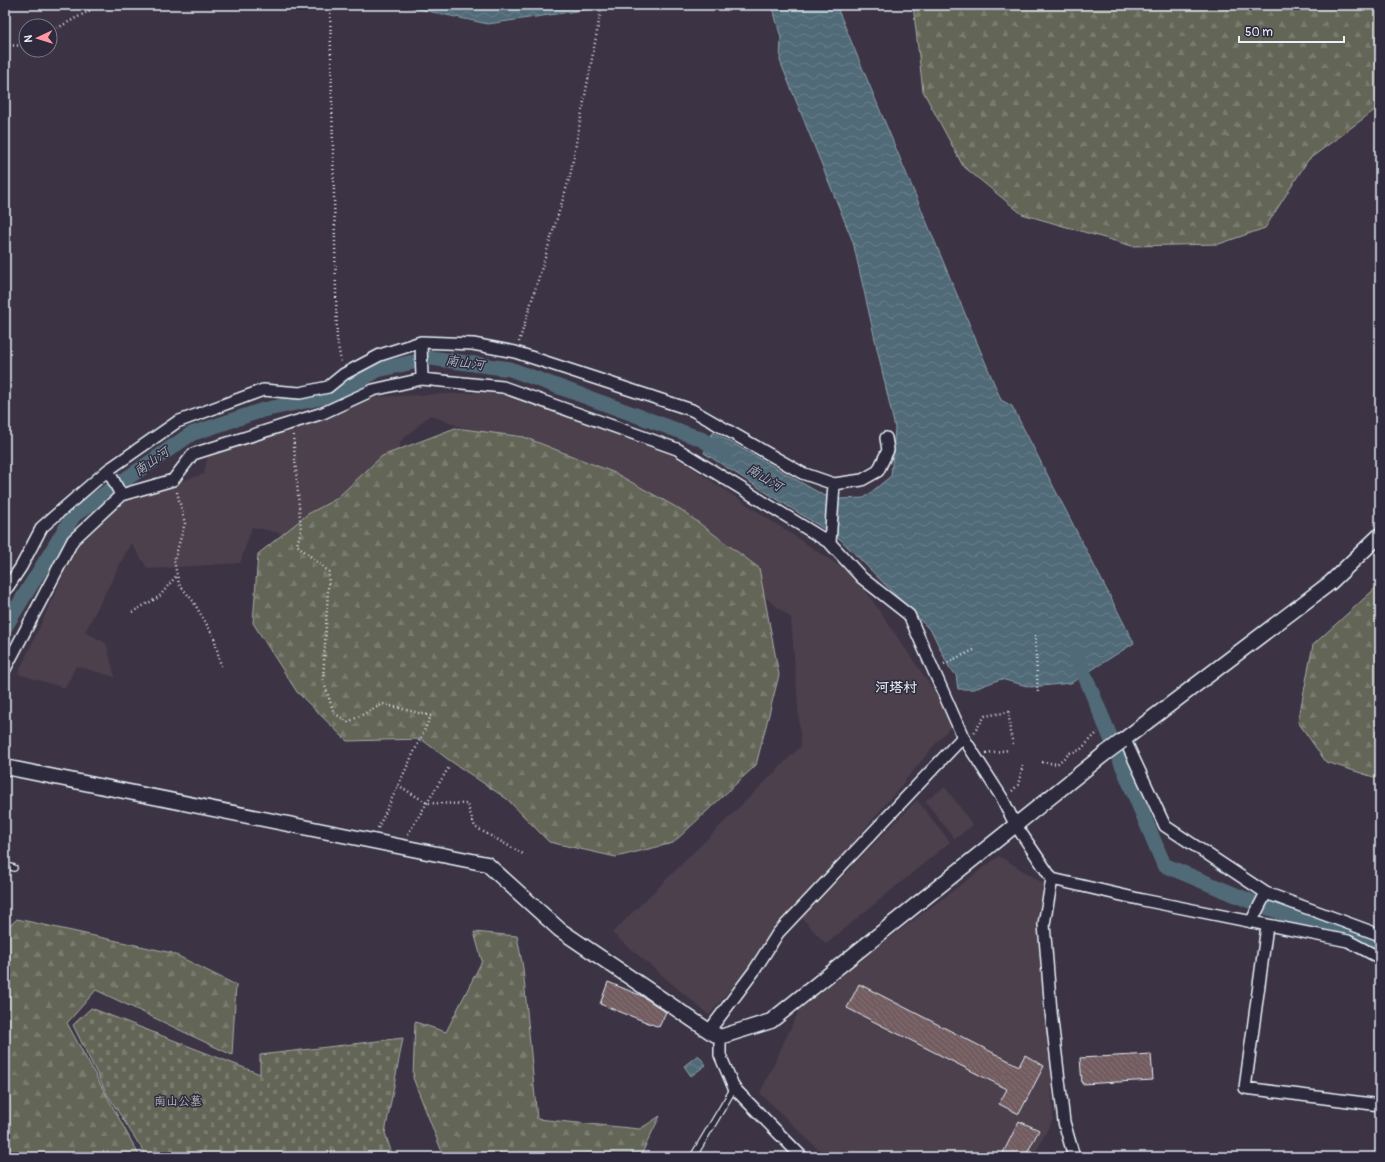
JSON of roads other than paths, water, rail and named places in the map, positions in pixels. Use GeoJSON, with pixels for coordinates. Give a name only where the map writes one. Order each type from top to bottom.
{"type":"FeatureCollection","features":[{"type":"Feature","properties":{"kind":"street"},"geometry":{"type":"LineString","coordinates":[[421,342],[422,379]]}},
{"type":"Feature","properties":{"kind":"street"},"geometry":{"type":"LineString","coordinates":[[5,591],[21,567],[42,527],[108,470],[177,422],[264,390],[300,393],[328,387],[344,374],[380,355],[421,342],[473,344],[515,352],[692,410],[802,473],[834,484],[862,480],[878,471],[888,450],[886,438]]}},
{"type":"Feature","properties":{"kind":"street"},"geometry":{"type":"LineString","coordinates":[[5,669],[73,540],[120,495],[173,480],[193,454],[323,413],[373,390],[422,379],[503,387],[677,449],[830,543],[862,578],[909,615],[965,740],[1002,798],[1016,824],[1052,879],[1044,924],[1051,1012],[1064,1122],[1074,1157]]}},
{"type":"Feature","properties":{"kind":"street"},"geometry":{"type":"LineString","coordinates":[[108,470],[120,495]]}},
{"type":"Feature","properties":{"kind":"street"},"geometry":{"type":"LineString","coordinates":[[830,543],[834,484]]}},
{"type":"Feature","properties":{"kind":"street"},"geometry":{"type":"LineString","coordinates":[[714,1034],[771,1021],[1103,755],[1330,583],[1380,535]]}},
{"type":"Feature","properties":{"kind":"street"},"geometry":{"type":"LineString","coordinates":[[714,1034],[778,933],[965,740]]}},
{"type":"Feature","properties":{"kind":"street"},"geometry":{"type":"LineString","coordinates":[[1124,740],[1165,826],[1266,893],[1380,935]]}},
{"type":"Feature","properties":{"kind":"street"},"geometry":{"type":"LineString","coordinates":[[5,767],[487,864],[560,930],[714,1034],[720,1055],[734,1088],[802,1157]]}},
{"type":"Feature","properties":{"kind":"street"},"geometry":{"type":"LineString","coordinates":[[1052,879],[1267,926],[1348,942],[1380,958]]}},
{"type":"Feature","properties":{"kind":"street"},"geometry":{"type":"LineString","coordinates":[[1251,922],[1266,893]]}},
{"type":"Feature","properties":{"kind":"street"},"geometry":{"type":"LineString","coordinates":[[1267,926],[1245,1088],[1380,1105]]}},
{"type":"Feature","properties":{"kind":"lane"},"geometry":{"type":"LineString","coordinates":[[5,866],[14,868]]}},
{"type":"Feature","properties":{"kind":"lane"},"geometry":{"type":"LineString","coordinates":[[693,1157],[734,1088]]}},
{"type":"Feature","properties":{"kind":"water"},"geometry":{"type":"Polygon","coordinates":[[[400,5],[617,5],[488,24],[400,5]]]}},
{"type":"Feature","properties":{"kind":"water"},"geometry":{"type":"Polygon","coordinates":[[[766,5],[836,5],[1001,400],[1012,406],[1134,643],[1071,683],[1031,687],[1001,679],[974,689],[958,689],[956,675],[949,667],[932,632],[840,539],[704,453],[713,432],[823,495],[840,499],[864,498],[891,476],[895,428],[853,242],[780,61],[781,38],[773,9],[766,5]]]}},
{"type":"Feature","properties":{"kind":"water"},"geometry":{"type":"Polygon","coordinates":[[[698,1055],[706,1065],[691,1076],[684,1066],[698,1055]]]}},
{"type":"Feature","properties":{"kind":"waterway","name":"南山河"},"geometry":{"type":"LineString","coordinates":[[5,627],[74,515],[191,434],[263,410],[334,395],[378,370],[431,358],[510,369],[701,439],[725,453]]}},
{"type":"Feature","properties":{"kind":"waterway"},"geometry":{"type":"LineString","coordinates":[[1077,657],[1164,865],[1250,901],[1380,949]]}},
{"type":"Feature","properties":{"kind":"district","name":"河塔村"},"geometry":{"type":"Point","coordinates":[896,687]}},
{"type":"Feature","properties":{"kind":"park label","name":"南山公墓"},"geometry":{"type":"Point","coordinates":[178,1101]}}]}
